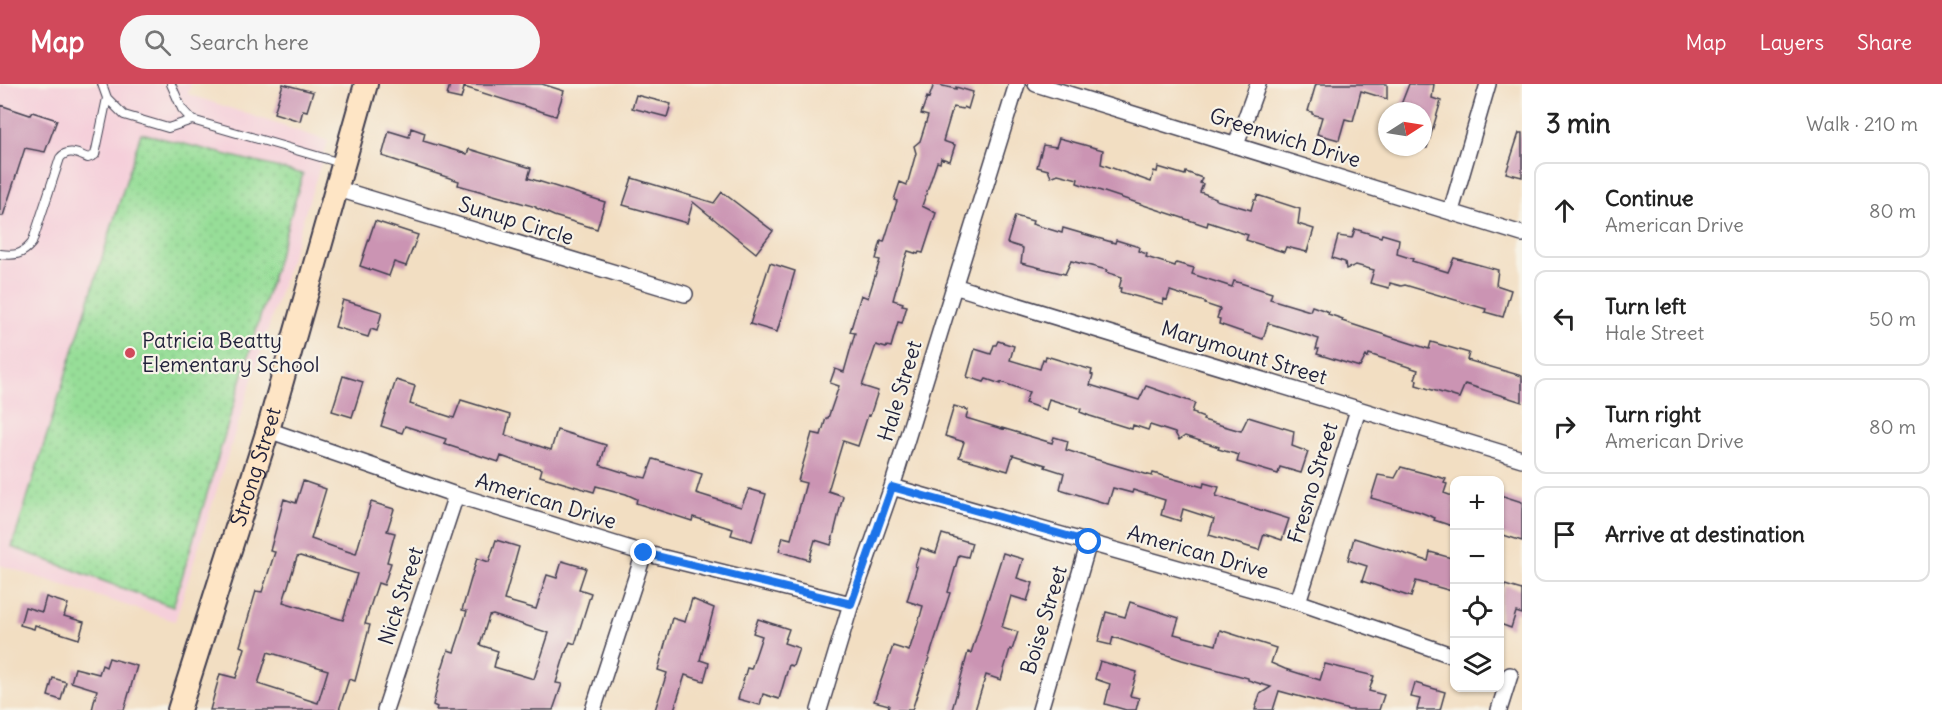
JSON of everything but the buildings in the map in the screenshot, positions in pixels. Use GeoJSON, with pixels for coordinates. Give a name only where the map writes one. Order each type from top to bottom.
{"type":"FeatureCollection","features":[{"type":"Feature","properties":{"kind":"street","name":"Strong Street"},"geometry":{"type":"LineString","coordinates":[[179,710],[268,429],[366,84]]}},
{"type":"Feature","properties":{"kind":"street","name":"Hale Street"},"geometry":{"type":"LineString","coordinates":[[819,710],[851,604],[892,487],[1017,84]]}},
{"type":"Feature","properties":{"kind":"street","name":"Greenwich Drive"},"geometry":{"type":"LineString","coordinates":[[1036,84],[1522,234]]}},
{"type":"Feature","properties":{"kind":"street"},"geometry":{"type":"LineString","coordinates":[[1236,145],[1258,84]]}},
{"type":"Feature","properties":{"kind":"street"},"geometry":{"type":"LineString","coordinates":[[1451,211],[1488,84]]}},
{"type":"Feature","properties":{"kind":"street","name":"Sunup Circle"},"geometry":{"type":"LineString","coordinates":[[335,188],[685,294]]}},
{"type":"Feature","properties":{"kind":"street","name":"Marymount Street"},"geometry":{"type":"LineString","coordinates":[[954,286],[1522,459]]}},
{"type":"Feature","properties":{"kind":"street","name":"Fresno Street"},"geometry":{"type":"LineString","coordinates":[[1298,602],[1358,410]]}},
{"type":"Feature","properties":{"kind":"street","name":"American Drive"},"geometry":{"type":"LineString","coordinates":[[268,429],[456,495],[644,553],[851,604]]}},
{"type":"Feature","properties":{"kind":"street","name":"American Drive"},"geometry":{"type":"LineString","coordinates":[[892,487],[1298,602],[1450,654]]}},
{"type":"Feature","properties":{"kind":"street","name":"Nick Street"},"geometry":{"type":"LineString","coordinates":[[386,710],[456,495]]}},
{"type":"Feature","properties":{"kind":"street","name":"Boise Street"},"geometry":{"type":"LineString","coordinates":[[1040,710],[1089,542]]}},
{"type":"Feature","properties":{"kind":"street"},"geometry":{"type":"LineString","coordinates":[[593,710],[644,553]]}},
{"type":"Feature","properties":{"kind":"street"},"geometry":{"type":"LineString","coordinates":[[1499,710],[1511,675]]}},
{"type":"Feature","properties":{"kind":"lane"},"geometry":{"type":"LineString","coordinates":[[102,84],[107,98],[124,115],[168,128],[192,120]]}},
{"type":"Feature","properties":{"kind":"lane"},"geometry":{"type":"LineString","coordinates":[[171,84],[182,109],[192,120],[342,164]]}},
{"type":"Feature","properties":{"kind":"lane"},"geometry":{"type":"LineString","coordinates":[[0,254],[15,256],[24,252],[32,243],[63,154],[73,152],[88,158],[95,155],[107,98]]}},
{"type":"Feature","properties":{"kind":"shaded area","name":"Patricia Beatty Elementary School"},"geometry":{"type":"Polygon","coordinates":[[[0,84],[191,84],[188,94],[328,141],[175,621],[0,565],[0,84]]]}},
{"type":"Feature","properties":{"kind":"green space"},"geometry":{"type":"Polygon","coordinates":[[[141,133],[303,174],[173,607],[12,547],[141,133]]]}},
{"type":"Feature","properties":{"kind":"place","name":"Patricia Beatty Elementary School"},"geometry":{"type":"Point","coordinates":[130,353]}},
{"type":"Feature","properties":{"kind":"route"},"geometry":{"type":"LineString","coordinates":[[644,553],[851,604],[892,487],[1089,542]]}}]}
